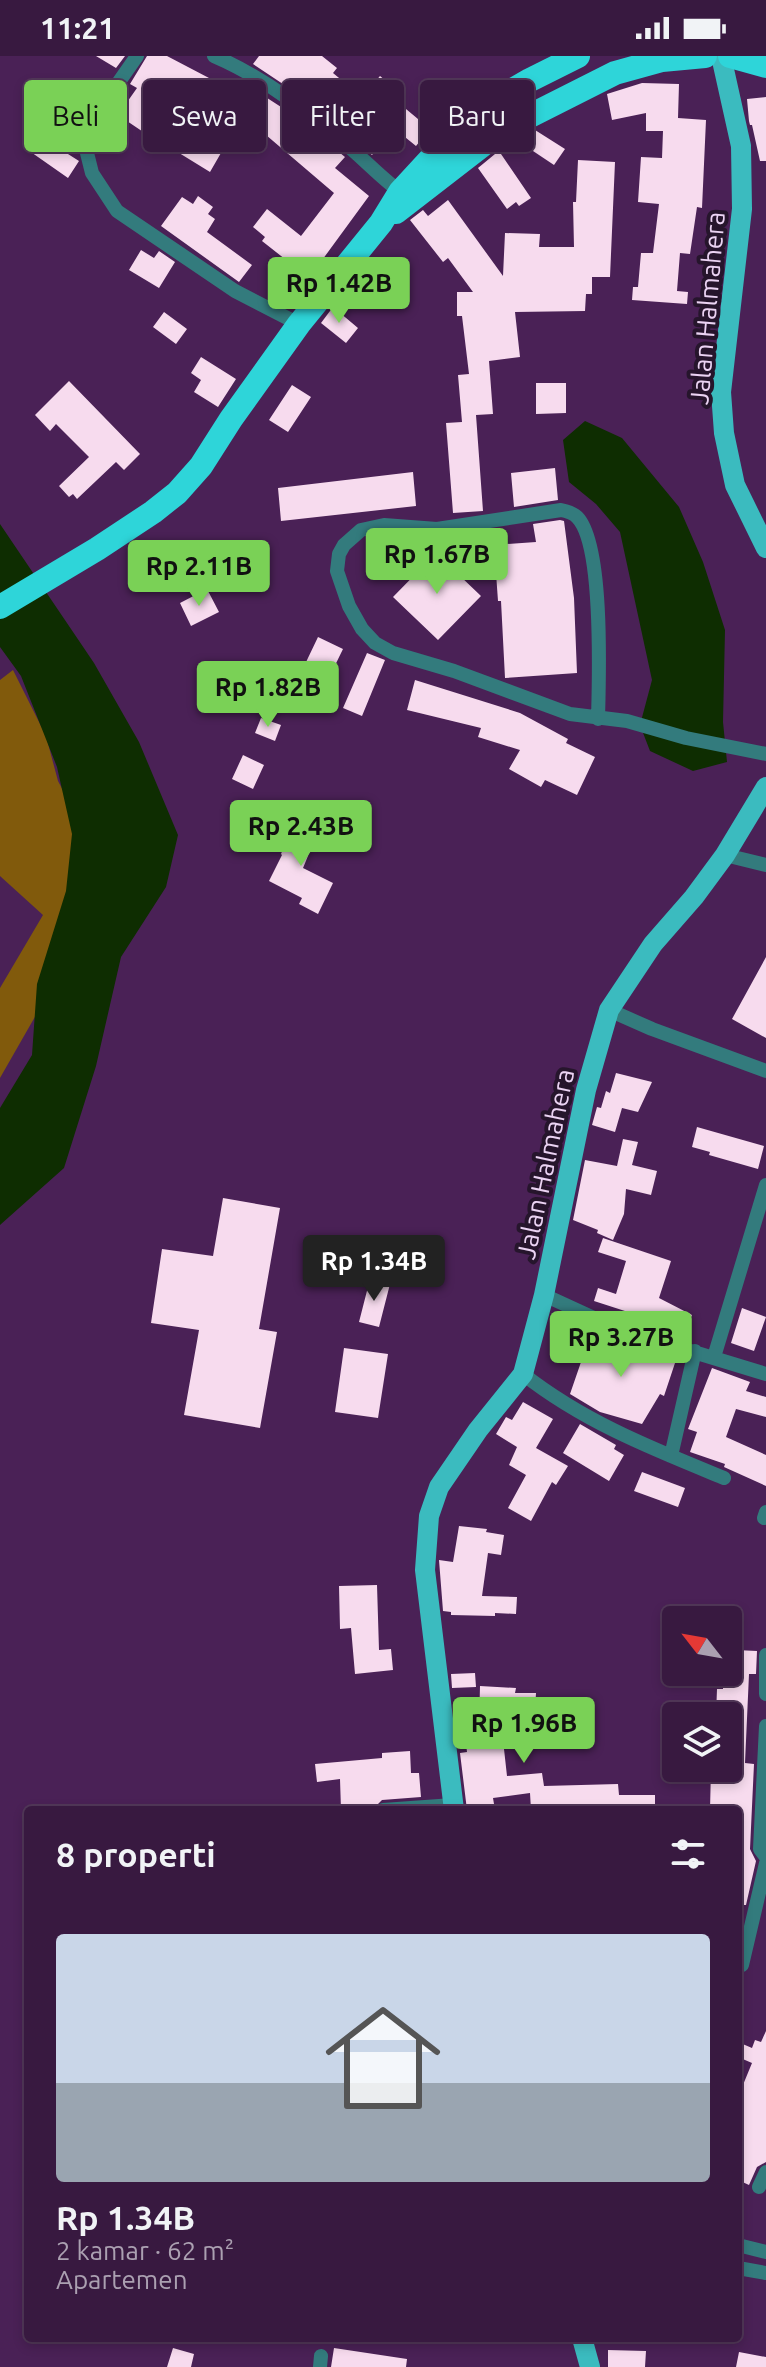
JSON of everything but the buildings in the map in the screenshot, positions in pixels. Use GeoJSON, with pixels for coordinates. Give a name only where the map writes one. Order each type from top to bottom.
{"type":"FeatureCollection","features":[{"type":"Feature","properties":{"kind":"highway"},"geometry":{"type":"LineString","coordinates":[[0,607],[97,549],[177,493],[201,466],[299,324],[459,128],[530,80],[578,56]]}},
{"type":"Feature","properties":{"kind":"highway"},"geometry":{"type":"LineString","coordinates":[[406,196],[502,130],[615,73],[662,60],[705,56]]}},
{"type":"Feature","properties":{"kind":"highway"},"geometry":{"type":"LineString","coordinates":[[732,56],[766,66]]}},
{"type":"Feature","properties":{"kind":"main road","name":"Jalan Halmahera"},"geometry":{"type":"LineString","coordinates":[[732,56],[735,112],[741,146],[742,209],[722,406],[724,433],[735,485],[763,540]]}},
{"type":"Feature","properties":{"kind":"main road","name":"Jalan Halmahera"},"geometry":{"type":"LineString","coordinates":[[453,1806],[426,1583],[429,1516],[439,1487],[478,1430],[523,1374],[544,1295],[586,1090],[609,1010],[653,944],[725,855],[766,787]]}},
{"type":"Feature","properties":{"kind":"main road"},"geometry":{"type":"LineString","coordinates":[[583,2342],[590,2367]]}},
{"type":"Feature","properties":{"kind":"street"},"geometry":{"type":"LineString","coordinates":[[137,56],[88,126],[85,145],[92,173],[117,211],[235,291],[299,324]]}},
{"type":"Feature","properties":{"kind":"street"},"geometry":{"type":"LineString","coordinates":[[214,56],[266,82],[406,196]]}},
{"type":"Feature","properties":{"kind":"street"},"geometry":{"type":"LineString","coordinates":[[598,719],[600,616],[590,549],[576,515],[561,510],[437,529],[384,525],[361,530],[344,545],[339,554],[337,571],[349,606],[362,629],[375,643],[393,653],[454,671],[570,714],[598,719],[627,721],[686,738],[766,754]]}},
{"type":"Feature","properties":{"kind":"street"},"geometry":{"type":"LineString","coordinates":[[725,855],[766,865]]}},
{"type":"Feature","properties":{"kind":"street"},"geometry":{"type":"LineString","coordinates":[[609,1010],[766,1071]]}},
{"type":"Feature","properties":{"kind":"street"},"geometry":{"type":"LineString","coordinates":[[714,1357],[766,1185]]}},
{"type":"Feature","properties":{"kind":"street"},"geometry":{"type":"LineString","coordinates":[[544,1295],[618,1329],[766,1374]]}},
{"type":"Feature","properties":{"kind":"street"},"geometry":{"type":"LineString","coordinates":[[671,1456],[695,1351]]}},
{"type":"Feature","properties":{"kind":"street"},"geometry":{"type":"LineString","coordinates":[[523,1374],[550,1396],[611,1430],[724,1478]]}},
{"type":"Feature","properties":{"kind":"street"},"geometry":{"type":"LineString","coordinates":[[766,1655],[766,1694]]}},
{"type":"Feature","properties":{"kind":"street"},"geometry":{"type":"LineString","coordinates":[[742,1965],[766,1860],[760,1849],[766,1726]]}},
{"type":"Feature","properties":{"kind":"street"},"geometry":{"type":"LineString","coordinates":[[759,2187],[766,2172]]}},
{"type":"Feature","properties":{"kind":"street"},"geometry":{"type":"LineString","coordinates":[[742,2246],[766,2252]]}},
{"type":"Feature","properties":{"kind":"street"},"geometry":{"type":"LineString","coordinates":[[742,2269],[766,2273]]}},
{"type":"Feature","properties":{"kind":"shaded area"},"geometry":{"type":"Polygon","coordinates":[[[585,421],[622,438],[679,507],[703,562],[725,630],[723,722],[727,762],[693,771],[650,751],[640,725],[652,680],[620,532],[596,504],[569,482],[563,440],[585,421]]]}},
{"type":"Feature","properties":{"kind":"shaded area"},"geometry":{"type":"Polygon","coordinates":[[[0,524],[94,663],[139,742],[178,835],[166,887],[121,957],[96,1066],[64,1168],[0,1225],[0,1108],[32,1055],[37,984],[66,891],[72,834],[57,767],[21,676],[0,647],[0,524]]]}},
{"type":"Feature","properties":{"kind":"shaded area"},"geometry":{"type":"Polygon","coordinates":[[[13,670],[46,736],[58,781],[89,840],[40,1008],[0,1078],[0,988],[43,915],[0,876],[0,680],[13,670]]]}}]}
